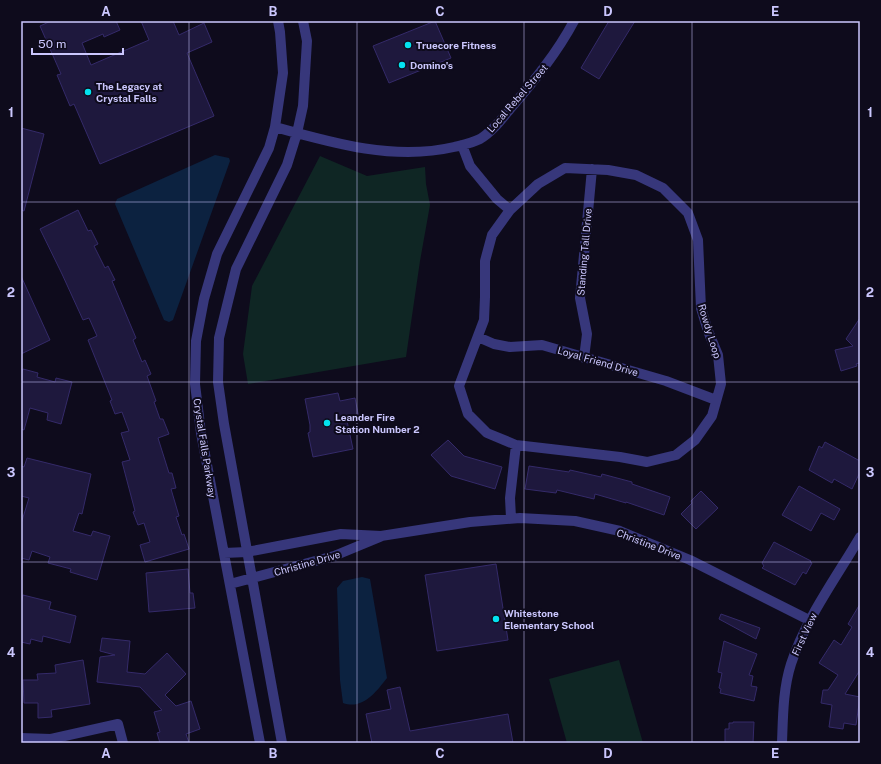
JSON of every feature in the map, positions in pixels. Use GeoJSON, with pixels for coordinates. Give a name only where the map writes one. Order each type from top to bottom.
{"type":"FeatureCollection","features":[{"type":"Feature","properties":{"kind":"street","name":"Crystal Falls Parkway"},"geometry":{"type":"LineString","coordinates":[[260,743],[201,433],[195,384],[196,341],[204,299],[217,254],[269,148],[275,127],[283,73],[278,21]]}},
{"type":"Feature","properties":{"kind":"street"},"geometry":{"type":"LineString","coordinates":[[282,743],[224,424],[219,389],[219,338],[236,270],[287,165],[297,133],[303,106],[307,41],[303,21]]}},
{"type":"Feature","properties":{"kind":"street","name":"Local Rebel Street"},"geometry":{"type":"LineString","coordinates":[[275,127],[358,147],[398,152],[439,150],[480,139],[492,130],[535,80],[563,42],[574,21]]}},
{"type":"Feature","properties":{"kind":"street"},"geometry":{"type":"LineString","coordinates":[[462,145],[470,166],[497,198],[510,210]]}},
{"type":"Feature","properties":{"kind":"street","name":"Rowdy Loop"},"geometry":{"type":"LineString","coordinates":[[565,168],[592,169],[636,175],[663,188],[688,213],[698,240],[698,278],[701,308],[718,355],[721,384],[712,416],[695,440],[676,455],[647,462],[620,457],[516,445],[487,433],[468,414],[459,386],[484,320],[485,261],[492,235],[510,210],[538,184],[565,168]]}},
{"type":"Feature","properties":{"kind":"street","name":"Standing Tall Drive"},"geometry":{"type":"LineString","coordinates":[[584,358],[588,334],[580,298],[592,169]]}},
{"type":"Feature","properties":{"kind":"street","name":"Loyal Friend Drive"},"geometry":{"type":"LineString","coordinates":[[478,337],[494,344],[510,347],[542,345],[666,381],[716,400]]}},
{"type":"Feature","properties":{"kind":"street"},"geometry":{"type":"LineString","coordinates":[[512,518],[510,498],[516,445]]}},
{"type":"Feature","properties":{"kind":"street","name":"Christine Drive"},"geometry":{"type":"LineString","coordinates":[[224,553],[247,552],[341,534],[382,536],[470,522],[512,518],[575,521],[620,531],[690,560],[809,620]]}},
{"type":"Feature","properties":{"kind":"street","name":"Christine Drive"},"geometry":{"type":"LineString","coordinates":[[230,584],[334,556],[382,536]]}},
{"type":"Feature","properties":{"kind":"street","name":"First View"},"geometry":{"type":"LineString","coordinates":[[782,743],[783,704],[791,664],[809,620],[860,537]]}},
{"type":"Feature","properties":{"kind":"street"},"geometry":{"type":"LineString","coordinates":[[21,738],[51,739],[118,724],[123,743]]}},
{"type":"Feature","properties":{"kind":"green space"},"geometry":{"type":"Polygon","coordinates":[[[320,156],[367,176],[425,167],[426,184],[430,205],[406,357],[248,384],[243,354],[252,286],[320,156]]]}},
{"type":"Feature","properties":{"kind":"green space"},"geometry":{"type":"Polygon","coordinates":[[[619,660],[643,743],[567,743],[549,679],[619,660]]]}},
{"type":"Feature","properties":{"kind":"water"},"geometry":{"type":"Polygon","coordinates":[[[215,155],[229,158],[230,161],[173,320],[169,322],[164,320],[115,204],[117,199],[215,155]]]}},
{"type":"Feature","properties":{"kind":"water"},"geometry":{"type":"Polygon","coordinates":[[[362,577],[370,579],[387,678],[374,694],[363,702],[350,705],[343,703],[340,680],[337,588],[343,581],[362,577]]]}},
{"type":"Feature","properties":{"kind":"building","name":"The Legacy at Crystal Falls"},"geometry":{"type":"Polygon","coordinates":[[[51,21],[116,21],[120,30],[104,37],[103,34],[82,43],[91,65],[149,40],[141,21],[173,21],[179,35],[204,23],[212,42],[187,53],[214,116],[100,164],[74,104],[70,106],[57,75],[61,74],[40,26],[51,21]]]}},
{"type":"Feature","properties":{"kind":"building"},"geometry":{"type":"Polygon","coordinates":[[[435,21],[451,58],[389,83],[373,46],[435,21]]]}},
{"type":"Feature","properties":{"kind":"building"},"geometry":{"type":"Polygon","coordinates":[[[609,21],[635,21],[599,79],[581,68],[609,21]]]}},
{"type":"Feature","properties":{"kind":"building"},"geometry":{"type":"Polygon","coordinates":[[[21,128],[44,134],[24,211],[21,210],[21,128]]]}},
{"type":"Feature","properties":{"kind":"building"},"geometry":{"type":"Polygon","coordinates":[[[78,210],[88,231],[91,230],[98,244],[94,246],[105,268],[108,266],[115,280],[112,281],[136,338],[133,340],[142,362],[145,360],[151,374],[147,376],[156,401],[154,402],[160,419],[163,419],[169,434],[158,438],[169,473],[172,473],[176,488],[171,489],[179,516],[176,517],[182,535],[184,534],[189,549],[145,562],[140,545],[150,542],[144,523],[138,525],[133,512],[135,511],[122,462],[130,460],[121,433],[129,431],[122,412],[115,414],[110,401],[112,400],[88,340],[97,336],[89,318],[83,320],[40,229],[78,210]]]}},
{"type":"Feature","properties":{"kind":"building"},"geometry":{"type":"Polygon","coordinates":[[[21,276],[50,340],[21,354],[21,276]]]}},
{"type":"Feature","properties":{"kind":"building"},"geometry":{"type":"Polygon","coordinates":[[[860,318],[860,363],[856,364],[857,366],[841,371],[835,350],[853,346],[846,339],[860,318]]]}},
{"type":"Feature","properties":{"kind":"building"},"geometry":{"type":"Polygon","coordinates":[[[23,369],[38,373],[37,377],[55,382],[56,378],[72,382],[61,424],[47,420],[48,413],[30,408],[24,430],[21,429],[21,375],[23,369]]]}},
{"type":"Feature","properties":{"kind":"building","name":"Leander Fire Station Number 2"},"geometry":{"type":"Polygon","coordinates":[[[338,393],[340,401],[355,398],[359,419],[347,421],[353,449],[313,457],[308,433],[310,432],[310,425],[305,399],[338,393]]]}},
{"type":"Feature","properties":{"kind":"building"},"geometry":{"type":"Polygon","coordinates":[[[448,440],[464,456],[502,467],[495,489],[451,476],[431,455],[448,440]]]}},
{"type":"Feature","properties":{"kind":"building"},"geometry":{"type":"Polygon","coordinates":[[[825,442],[860,461],[860,472],[852,489],[834,479],[832,483],[809,470],[819,446],[822,448],[825,442]]]}},
{"type":"Feature","properties":{"kind":"building"},"geometry":{"type":"Polygon","coordinates":[[[27,458],[91,474],[82,514],[79,513],[73,531],[91,536],[93,531],[110,536],[97,580],[70,572],[71,569],[48,563],[50,557],[32,551],[29,560],[21,558],[21,524],[29,498],[21,496],[21,466],[24,467],[27,458]]]}},
{"type":"Feature","properties":{"kind":"building"},"geometry":{"type":"Polygon","coordinates":[[[529,466],[569,472],[570,470],[601,477],[602,474],[632,482],[632,484],[670,497],[664,515],[626,502],[595,494],[594,499],[557,490],[556,493],[525,489],[529,466]]]}},
{"type":"Feature","properties":{"kind":"building"},"geometry":{"type":"Polygon","coordinates":[[[799,486],[840,509],[834,520],[821,513],[811,531],[782,515],[799,486]]]}},
{"type":"Feature","properties":{"kind":"building"},"geometry":{"type":"Polygon","coordinates":[[[701,491],[718,508],[696,529],[681,514],[701,491]]]}},
{"type":"Feature","properties":{"kind":"building"},"geometry":{"type":"Polygon","coordinates":[[[774,542],[811,561],[810,562],[812,563],[806,574],[803,572],[795,585],[762,568],[764,566],[762,563],[774,542]]]}},
{"type":"Feature","properties":{"kind":"building"},"geometry":{"type":"Polygon","coordinates":[[[496,564],[508,640],[437,651],[425,575],[496,564]]]}},
{"type":"Feature","properties":{"kind":"building"},"geometry":{"type":"Polygon","coordinates":[[[188,569],[190,593],[193,593],[195,608],[149,612],[146,573],[188,569]]]}},
{"type":"Feature","properties":{"kind":"building"},"geometry":{"type":"Polygon","coordinates":[[[23,595],[51,602],[49,609],[76,616],[70,643],[43,636],[42,642],[31,639],[30,644],[21,642],[21,606],[23,595]]]}},
{"type":"Feature","properties":{"kind":"building"},"geometry":{"type":"Polygon","coordinates":[[[860,604],[860,670],[845,694],[860,697],[856,725],[844,723],[843,729],[829,727],[832,705],[821,703],[823,690],[828,690],[838,675],[819,663],[834,640],[841,645],[852,627],[848,624],[860,604]]]}},
{"type":"Feature","properties":{"kind":"building"},"geometry":{"type":"Polygon","coordinates":[[[721,614],[760,628],[756,639],[719,619],[721,614]]]}},
{"type":"Feature","properties":{"kind":"building"},"geometry":{"type":"Polygon","coordinates":[[[102,638],[130,641],[127,672],[145,674],[167,653],[186,674],[165,695],[176,706],[191,701],[200,729],[186,734],[189,743],[160,743],[157,733],[160,732],[154,712],[162,710],[140,687],[97,682],[100,657],[115,655],[100,651],[102,638]]]}},
{"type":"Feature","properties":{"kind":"building"},"geometry":{"type":"Polygon","coordinates":[[[724,641],[757,654],[749,675],[753,676],[751,686],[757,687],[754,701],[720,693],[721,689],[719,688],[722,673],[718,672],[724,641]]]}},
{"type":"Feature","properties":{"kind":"building"},"geometry":{"type":"Polygon","coordinates":[[[83,660],[90,704],[51,710],[52,717],[38,718],[38,703],[24,703],[23,680],[38,680],[37,674],[56,673],[55,665],[83,660]]]}},
{"type":"Feature","properties":{"kind":"building"},"geometry":{"type":"Polygon","coordinates":[[[400,687],[410,731],[508,714],[513,743],[372,743],[366,714],[391,709],[387,690],[400,687]]]}},
{"type":"Feature","properties":{"kind":"building"},"geometry":{"type":"Polygon","coordinates":[[[754,722],[753,743],[725,743],[725,729],[729,729],[729,723],[754,722]]]}},
{"type":"Feature","properties":{"kind":"place","name":"Truecore Fitness"},"geometry":{"type":"Point","coordinates":[408,45]}},
{"type":"Feature","properties":{"kind":"place","name":"Domino's"},"geometry":{"type":"Point","coordinates":[402,65]}},
{"type":"Feature","properties":{"kind":"place","name":"The Legacy at Crystal Falls"},"geometry":{"type":"Point","coordinates":[88,92]}},
{"type":"Feature","properties":{"kind":"place","name":"Leander Fire Station Number 2"},"geometry":{"type":"Point","coordinates":[327,423]}},
{"type":"Feature","properties":{"kind":"place","name":"Whitestone Elementary School"},"geometry":{"type":"Point","coordinates":[496,619]}}]}
